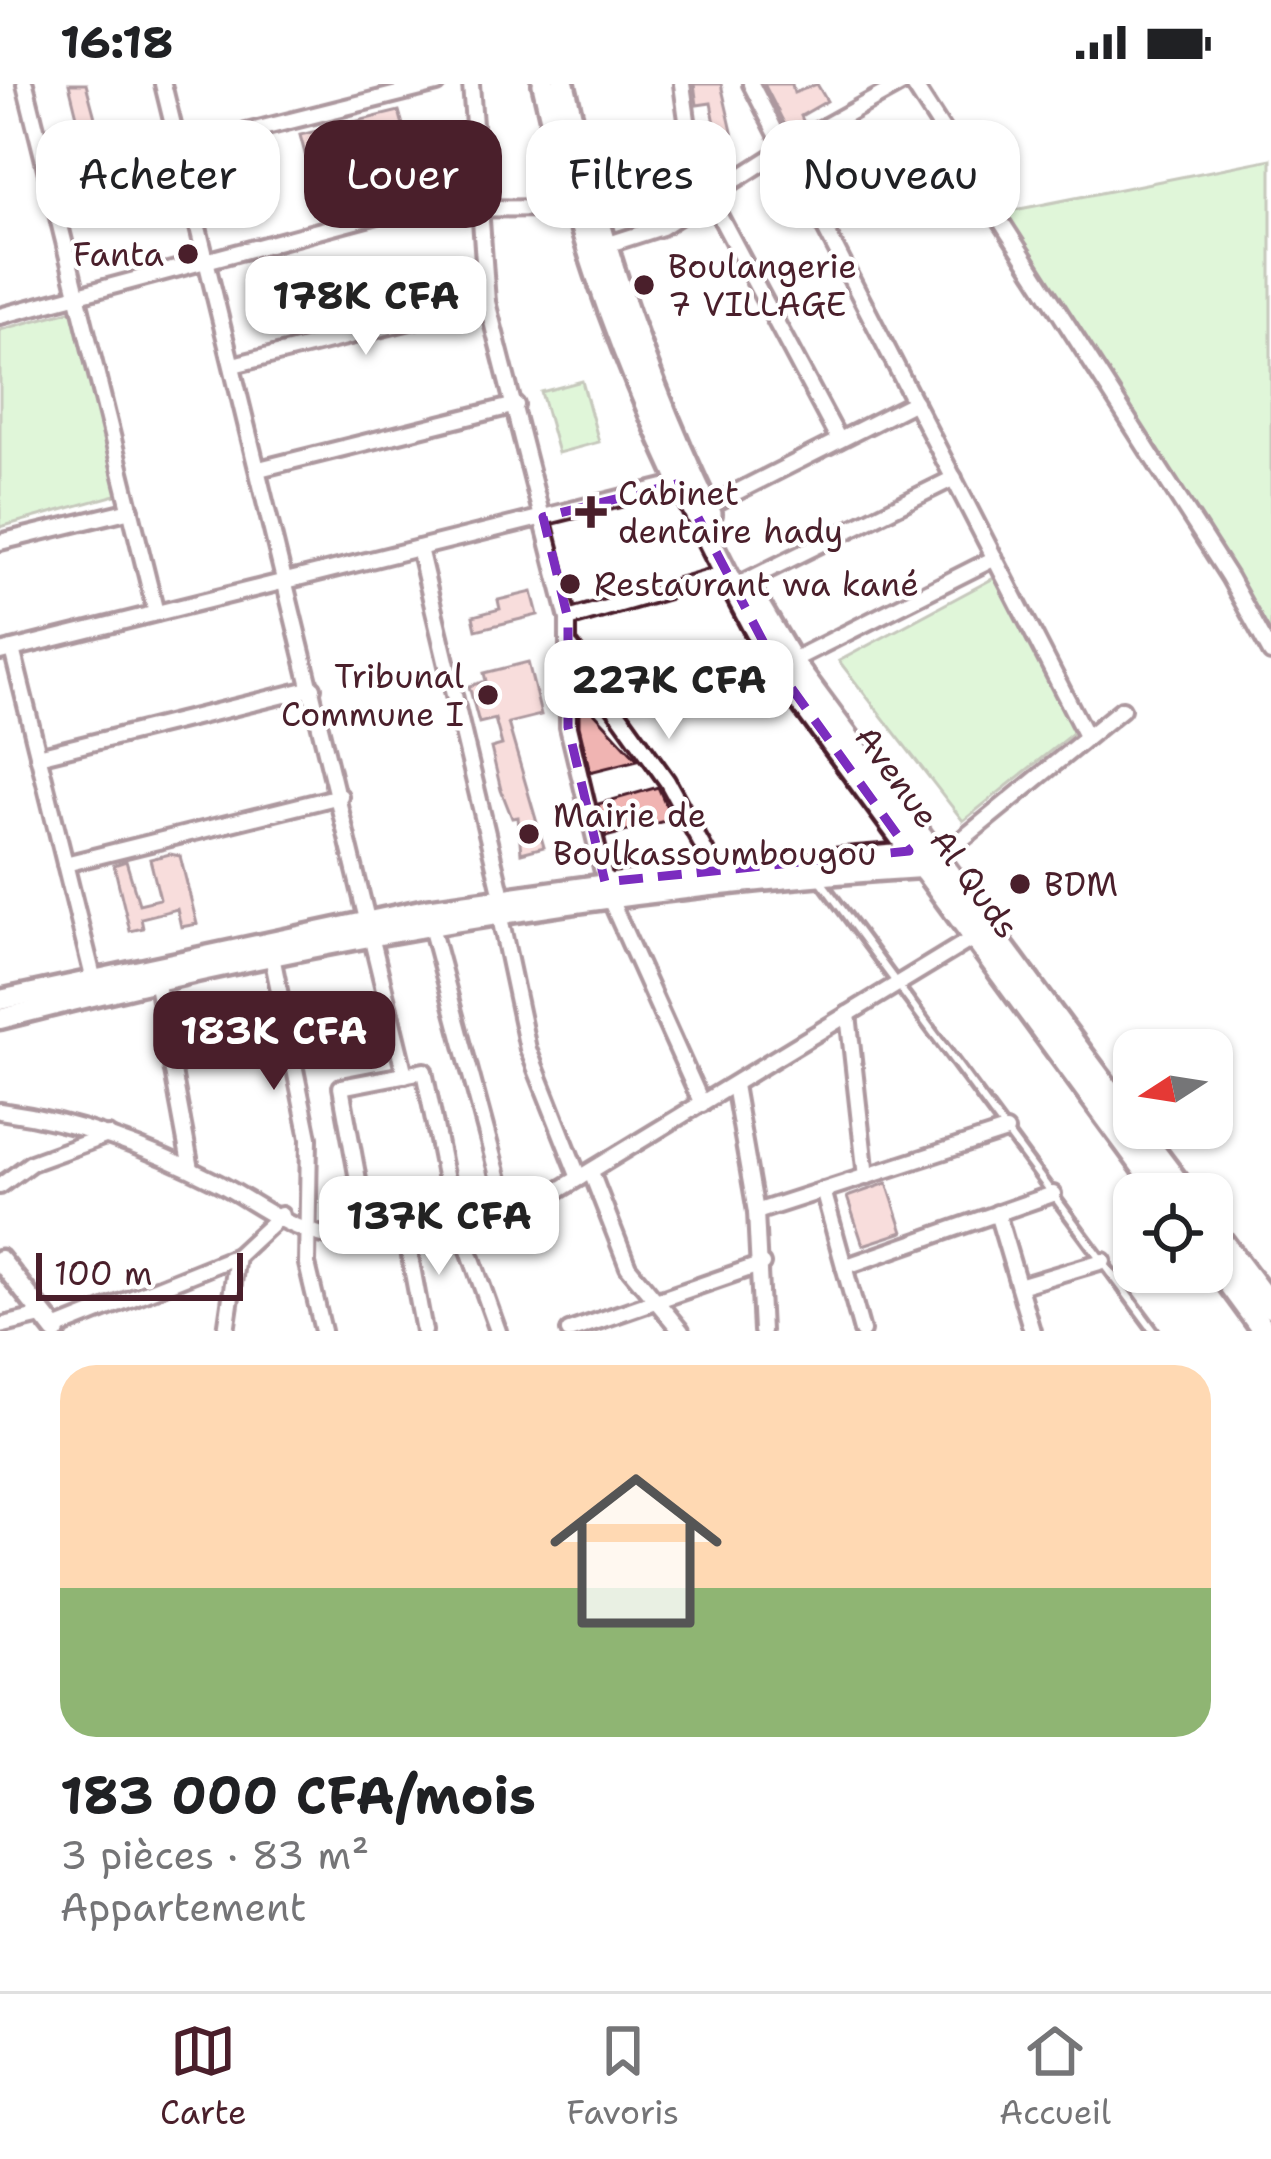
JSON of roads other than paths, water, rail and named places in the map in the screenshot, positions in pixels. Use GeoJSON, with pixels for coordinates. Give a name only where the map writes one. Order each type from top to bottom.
{"type":"FeatureCollection","features":[{"type":"Feature","properties":{"kind":"main road","name":"Avenue Al Quds"},"geometry":{"type":"LineString","coordinates":[[544,84],[553,120]]}},
{"type":"Feature","properties":{"kind":"main road","name":"Avenue Al Quds"},"geometry":{"type":"LineString","coordinates":[[563,84],[606,245],[734,578],[777,668],[1113,1097]]}},
{"type":"Feature","properties":{"kind":"main road","name":"Avenue Al Quds"},"geometry":{"type":"LineString","coordinates":[[582,228],[621,345],[680,483],[734,578],[928,857],[974,938],[1147,1173]]}},
{"type":"Feature","properties":{"kind":"main road"},"geometry":{"type":"LineString","coordinates":[[0,1000],[95,985],[499,900],[928,857]]}},
{"type":"Feature","properties":{"kind":"main road"},"geometry":{"type":"LineString","coordinates":[[607,890],[716,868],[811,867]]}},
{"type":"Feature","properties":{"kind":"main road"},"geometry":{"type":"LineString","coordinates":[[0,1018],[95,985],[156,979],[272,956],[372,928]]}},
{"type":"Feature","properties":{"kind":"main road"},"geometry":{"type":"LineString","coordinates":[[1233,1257],[1271,1307]]}},
{"type":"Feature","properties":{"kind":"main road"},"geometry":{"type":"LineString","coordinates":[[0,1260],[52,1325]]}},
{"type":"Feature","properties":{"kind":"main road"},"geometry":{"type":"LineString","coordinates":[[1233,1289],[1264,1331]]}},
{"type":"Feature","properties":{"kind":"street"},"geometry":{"type":"LineString","coordinates":[[25,84],[157,613]]}},
{"type":"Feature","properties":{"kind":"street"},"geometry":{"type":"LineString","coordinates":[[163,84],[172,120]]}},
{"type":"Feature","properties":{"kind":"street"},"geometry":{"type":"LineString","coordinates":[[280,121],[406,87],[437,84]]}},
{"type":"Feature","properties":{"kind":"street"},"geometry":{"type":"LineString","coordinates":[[471,84],[474,120]]}},
{"type":"Feature","properties":{"kind":"street"},"geometry":{"type":"LineString","coordinates":[[682,84],[688,120]]}},
{"type":"Feature","properties":{"kind":"street"},"geometry":{"type":"LineString","coordinates":[[751,84],[769,120]]}},
{"type":"Feature","properties":{"kind":"street"},"geometry":{"type":"LineString","coordinates":[[836,120],[901,84]]}},
{"type":"Feature","properties":{"kind":"street"},"geometry":{"type":"LineString","coordinates":[[916,88],[1229,578],[1271,653]]}},
{"type":"Feature","properties":{"kind":"street"},"geometry":{"type":"LineString","coordinates":[[199,228],[405,1075]]}},
{"type":"Feature","properties":{"kind":"street"},"geometry":{"type":"LineString","coordinates":[[0,316],[334,228]]}},
{"type":"Feature","properties":{"kind":"street"},"geometry":{"type":"LineString","coordinates":[[482,228],[487,302],[568,619],[568,727],[607,890],[702,1104]]}},
{"type":"Feature","properties":{"kind":"street"},"geometry":{"type":"LineString","coordinates":[[606,245],[656,228]]}},
{"type":"Feature","properties":{"kind":"street"},"geometry":{"type":"LineString","coordinates":[[727,228],[839,440]]}},
{"type":"Feature","properties":{"kind":"street"},"geometry":{"type":"LineString","coordinates":[[825,228],[1086,736]]}},
{"type":"Feature","properties":{"kind":"street"},"geometry":{"type":"LineString","coordinates":[[233,365],[487,302]]}},
{"type":"Feature","properties":{"kind":"street"},"geometry":{"type":"LineString","coordinates":[[706,507],[915,402]]}},
{"type":"Feature","properties":{"kind":"street"},"geometry":{"type":"LineString","coordinates":[[259,469],[516,405]]}},
{"type":"Feature","properties":{"kind":"street"},"geometry":{"type":"LineString","coordinates":[[568,619],[734,578],[954,478]]}},
{"type":"Feature","properties":{"kind":"street"},"geometry":{"type":"LineString","coordinates":[[95,985],[38,756],[6,651],[680,483]]}},
{"type":"Feature","properties":{"kind":"street"},"geometry":{"type":"LineString","coordinates":[[0,542],[131,510]]}},
{"type":"Feature","properties":{"kind":"street"},"geometry":{"type":"LineString","coordinates":[[418,548],[499,900],[528,1049],[628,1267],[681,1331]]}},
{"type":"Feature","properties":{"kind":"street"},"geometry":{"type":"LineString","coordinates":[[791,661],[995,559]]}},
{"type":"Feature","properties":{"kind":"street"},"geometry":{"type":"LineString","coordinates":[[571,647],[667,781],[716,868]]}},
{"type":"Feature","properties":{"kind":"street"},"geometry":{"type":"LineString","coordinates":[[38,756],[313,688]]}},
{"type":"Feature","properties":{"kind":"street"},"geometry":{"type":"LineString","coordinates":[[928,857],[1122,709]]}},
{"type":"Feature","properties":{"kind":"street"},"geometry":{"type":"LineString","coordinates":[[65,864],[340,796]]}},
{"type":"Feature","properties":{"kind":"street"},"geometry":{"type":"LineString","coordinates":[[428,916],[508,1213]]}},
{"type":"Feature","properties":{"kind":"street"},"geometry":{"type":"LineString","coordinates":[[0,1111],[70,1120],[109,1135],[191,1169],[305,1231],[369,1240],[406,1235],[508,1213],[585,1175],[974,938]]}},
{"type":"Feature","properties":{"kind":"street"},"geometry":{"type":"LineString","coordinates":[[272,956],[309,1138],[311,1192],[305,1231],[322,1331]]}},
{"type":"Feature","properties":{"kind":"street"},"geometry":{"type":"LineString","coordinates":[[156,979],[191,1169]]}},
{"type":"Feature","properties":{"kind":"street"},"geometry":{"type":"LineString","coordinates":[[848,1015],[866,1178]]}},
{"type":"Feature","properties":{"kind":"street"},"geometry":{"type":"LineString","coordinates":[[369,1240],[341,1087],[424,1071],[458,1225],[498,1331]]}},
{"type":"Feature","properties":{"kind":"street"},"geometry":{"type":"LineString","coordinates":[[734,1085],[756,1212],[762,1331]]}},
{"type":"Feature","properties":{"kind":"street"},"geometry":{"type":"LineString","coordinates":[[756,1212],[1006,1131]]}},
{"type":"Feature","properties":{"kind":"street"},"geometry":{"type":"LineString","coordinates":[[0,1186],[31,1163],[109,1135]]}},
{"type":"Feature","properties":{"kind":"street"},"geometry":{"type":"LineString","coordinates":[[823,1190],[862,1331]]}},
{"type":"Feature","properties":{"kind":"street"},"geometry":{"type":"LineString","coordinates":[[844,1267],[1053,1194]]}},
{"type":"Feature","properties":{"kind":"street"},"geometry":{"type":"LineString","coordinates":[[997,1213],[1032,1331]]}},
{"type":"Feature","properties":{"kind":"street"},"geometry":{"type":"LineString","coordinates":[[0,1326],[52,1325],[237,1256],[281,1215]]}},
{"type":"Feature","properties":{"kind":"street"},"geometry":{"type":"LineString","coordinates":[[406,1235],[424,1331]]}},
{"type":"Feature","properties":{"kind":"street"},"geometry":{"type":"LineString","coordinates":[[226,1331],[237,1256]]}},
{"type":"Feature","properties":{"kind":"street"},"geometry":{"type":"LineString","coordinates":[[1019,1286],[1102,1261]]}},
{"type":"Feature","properties":{"kind":"street"},"geometry":{"type":"LineString","coordinates":[[569,1331],[761,1264]]}},
{"type":"Feature","properties":{"kind":"lane"},"geometry":{"type":"LineString","coordinates":[[916,88],[934,84]]}},
{"type":"Feature","properties":{"kind":"lane"},"geometry":{"type":"LineString","coordinates":[[811,867],[1154,1331]]}},
{"type":"Feature","properties":{"kind":"place","name":"Fanta"},"geometry":{"type":"Point","coordinates":[188,254]}},
{"type":"Feature","properties":{"kind":"place","name":"Boulangerie 7 VILLAGE"},"geometry":{"type":"Point","coordinates":[644,285]}},
{"type":"Feature","properties":{"kind":"place","name":"Cabinet dentaire hady"},"geometry":{"type":"Point","coordinates":[591,512]}},
{"type":"Feature","properties":{"kind":"place","name":"Restaurant wa kané"},"geometry":{"type":"Point","coordinates":[570,584]}},
{"type":"Feature","properties":{"kind":"place","name":"Tribunal Commune I"},"geometry":{"type":"Point","coordinates":[488,695]}},
{"type":"Feature","properties":{"kind":"place","name":"Mairie de Boulkassoumbougou"},"geometry":{"type":"Point","coordinates":[529,834]}},
{"type":"Feature","properties":{"kind":"place","name":"BDM"},"geometry":{"type":"Point","coordinates":[1020,884]}}]}
